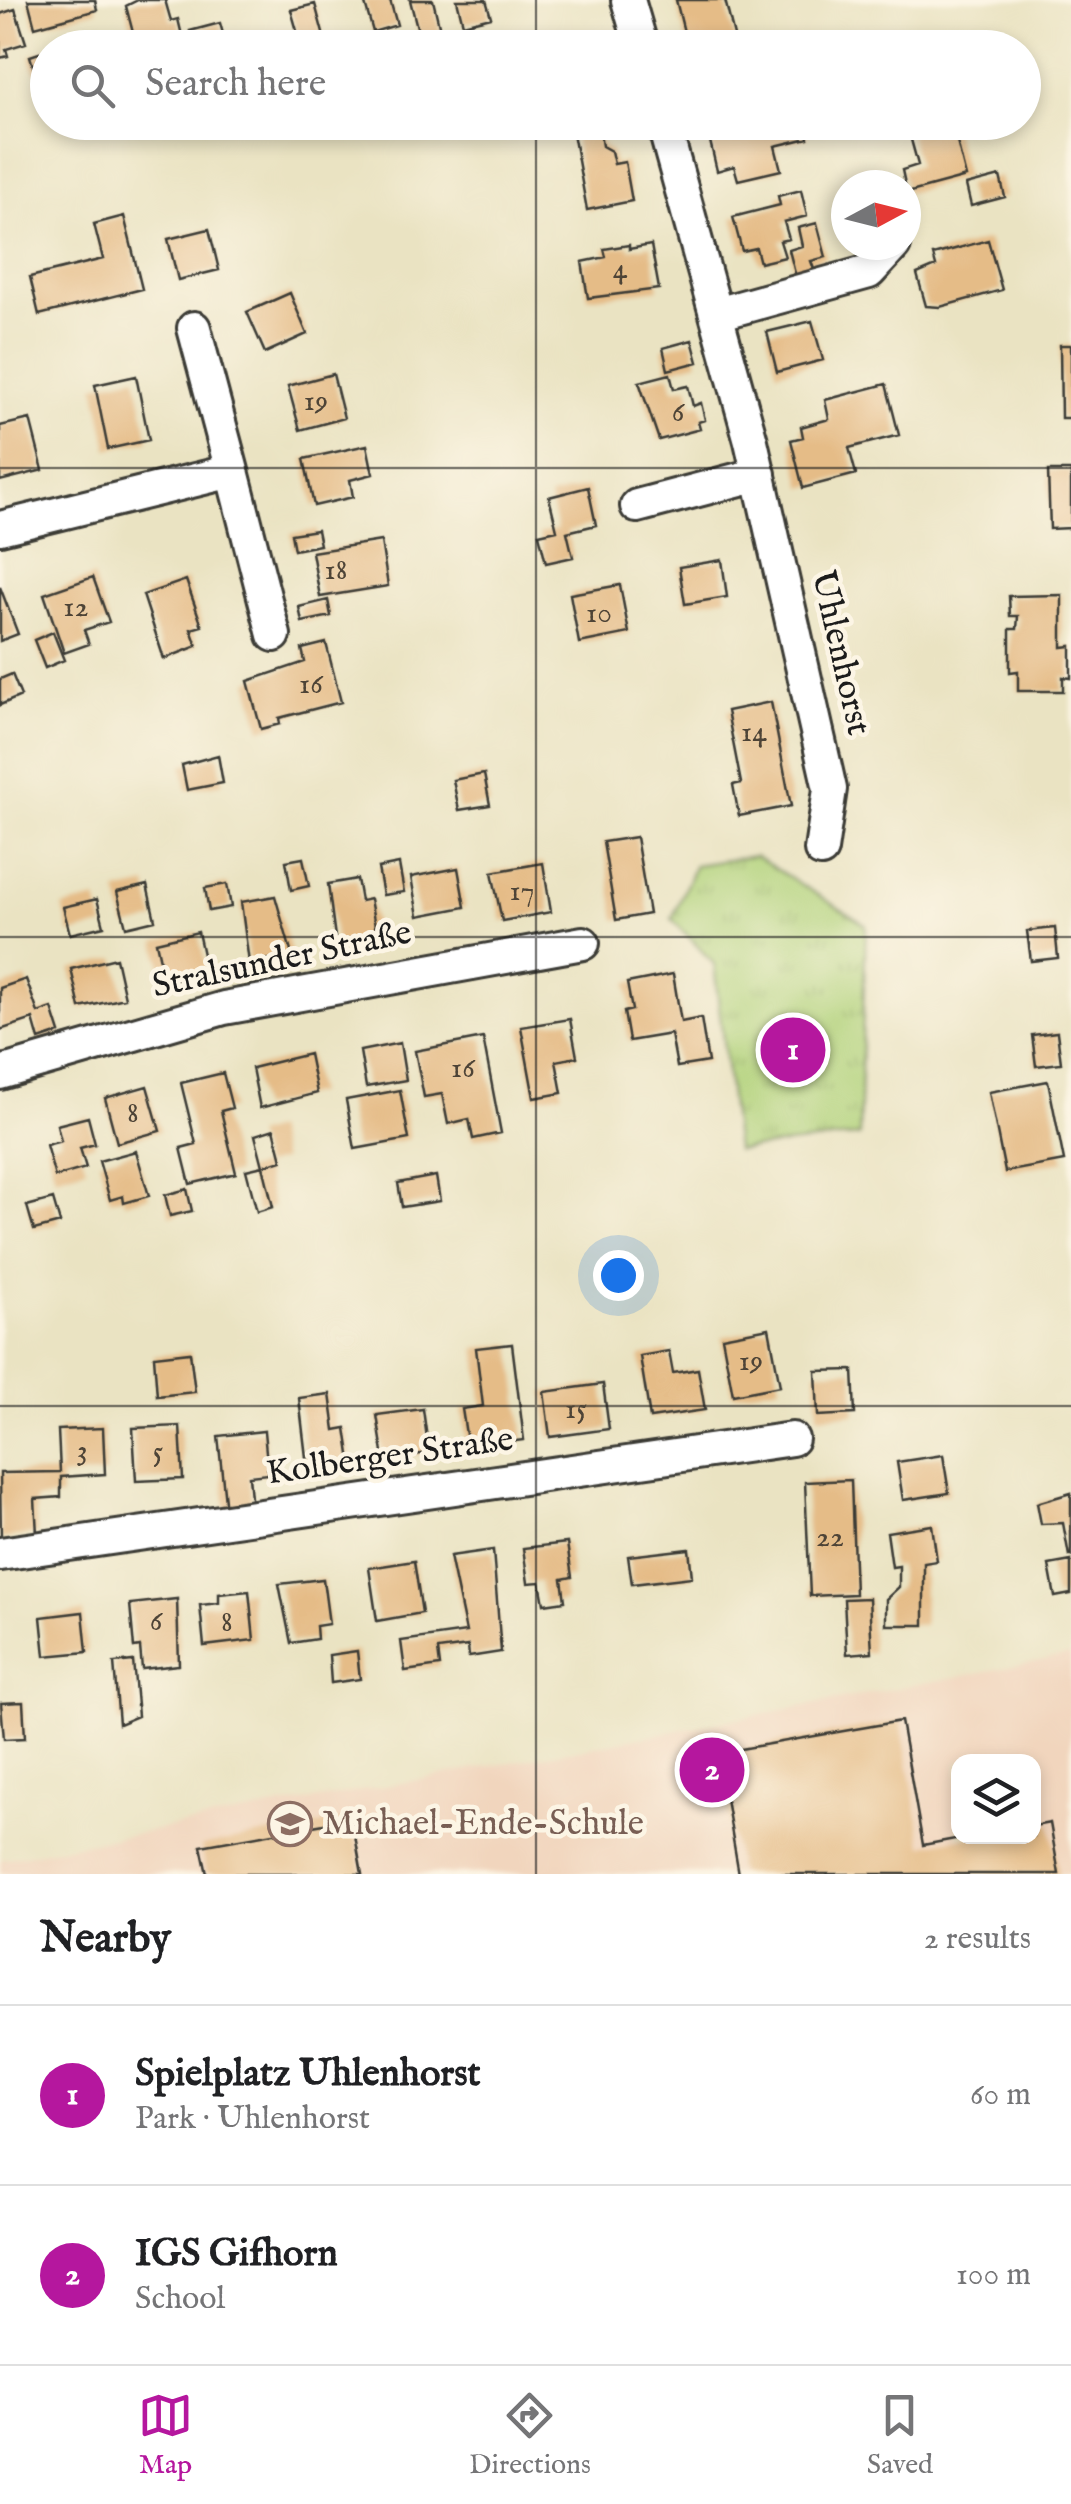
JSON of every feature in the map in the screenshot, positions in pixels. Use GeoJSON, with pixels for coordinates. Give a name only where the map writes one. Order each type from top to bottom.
{"type":"FeatureCollection","features":[{"type":"Feature","properties":{"kind":"street"},"geometry":{"type":"LineString","coordinates":[[628,0],[637,30]]}},
{"type":"Feature","properties":{"kind":"street","name":"Uhlenhorst"},"geometry":{"type":"LineString","coordinates":[[668,140],[759,474],[830,790],[822,850]]}},
{"type":"Feature","properties":{"kind":"street"},"geometry":{"type":"LineString","coordinates":[[717,314],[869,272],[880,260]]}},
{"type":"Feature","properties":{"kind":"street"},"geometry":{"type":"LineString","coordinates":[[194,328],[274,635]]}},
{"type":"Feature","properties":{"kind":"street"},"geometry":{"type":"LineString","coordinates":[[0,528],[232,471]]}},
{"type":"Feature","properties":{"kind":"street"},"geometry":{"type":"LineString","coordinates":[[636,506],[759,474]]}},
{"type":"Feature","properties":{"kind":"street","name":"Stralsunder Straße"},"geometry":{"type":"LineString","coordinates":[[0,1073],[224,1008],[584,943]]}},
{"type":"Feature","properties":{"kind":"street","name":"Kolberger Straße"},"geometry":{"type":"LineString","coordinates":[[0,1554],[792,1439]]}},
{"type":"Feature","properties":{"kind":"shaded area"},"geometry":{"type":"Polygon","coordinates":[[[1071,1655],[1071,1874],[0,1874],[0,1860],[1071,1655]]]}},
{"type":"Feature","properties":{"kind":"green space"},"geometry":{"type":"Polygon","coordinates":[[[755,856],[866,925],[859,1136],[736,1150],[714,964],[672,919],[695,865],[755,856]]]}},
{"type":"Feature","properties":{"kind":"building"},"geometry":{"type":"Polygon","coordinates":[[[28,0],[95,0],[97,10],[35,27],[28,0]]]}},
{"type":"Feature","properties":{"kind":"building"},"geometry":{"type":"Polygon","coordinates":[[[138,0],[165,0],[171,21],[178,19],[181,30],[132,30],[126,6],[138,0]]]}},
{"type":"Feature","properties":{"kind":"building"},"geometry":{"type":"Polygon","coordinates":[[[364,0],[390,0],[397,25],[372,30],[364,0]]]}},
{"type":"Feature","properties":{"kind":"building"},"geometry":{"type":"Polygon","coordinates":[[[410,0],[433,0],[440,30],[418,30],[410,0]]]}},
{"type":"Feature","properties":{"kind":"building"},"geometry":{"type":"Polygon","coordinates":[[[457,0],[486,0],[491,17],[463,24],[457,0]]]}},
{"type":"Feature","properties":{"kind":"building"},"geometry":{"type":"Polygon","coordinates":[[[676,0],[725,0],[732,30],[684,30],[676,0]]]}},
{"type":"Feature","properties":{"kind":"building"},"geometry":{"type":"Polygon","coordinates":[[[315,4],[322,30],[297,30],[291,10],[315,4]]]}},
{"type":"Feature","properties":{"kind":"building"},"geometry":{"type":"Polygon","coordinates":[[[15,9],[26,43],[6,49],[8,56],[0,58],[0,14],[15,9]]]}},
{"type":"Feature","properties":{"kind":"building"},"geometry":{"type":"Polygon","coordinates":[[[220,23],[222,30],[194,30],[220,23]]]}},
{"type":"Feature","properties":{"kind":"building"},"geometry":{"type":"Polygon","coordinates":[[[574,140],[601,140],[602,146],[611,151],[614,164],[625,162],[632,201],[587,210],[574,140]]]}},
{"type":"Feature","properties":{"kind":"building"},"geometry":{"type":"Polygon","coordinates":[[[800,140],[775,146],[781,170],[738,180],[734,166],[717,171],[710,141],[800,140]]]}},
{"type":"Feature","properties":{"kind":"building"},"geometry":{"type":"Polygon","coordinates":[[[911,140],[957,140],[966,177],[921,189],[921,170],[902,170],[918,165],[911,140]]]}},
{"type":"Feature","properties":{"kind":"building"},"geometry":{"type":"Polygon","coordinates":[[[1000,176],[1005,197],[971,206],[966,185],[1000,176]]]}},
{"type":"Feature","properties":{"kind":"building"},"geometry":{"type":"Polygon","coordinates":[[[801,190],[807,216],[784,222],[789,239],[780,241],[785,257],[760,263],[756,248],[742,251],[733,217],[780,205],[778,196],[801,190]]]}},
{"type":"Feature","properties":{"kind":"building"},"geometry":{"type":"Polygon","coordinates":[[[124,216],[142,289],[39,315],[30,277],[103,259],[94,224],[124,216]]]}},
{"type":"Feature","properties":{"kind":"building"},"geometry":{"type":"Polygon","coordinates":[[[817,223],[826,257],[811,261],[815,272],[796,277],[789,250],[802,246],[798,228],[817,223]]]}},
{"type":"Feature","properties":{"kind":"building"},"geometry":{"type":"Polygon","coordinates":[[[209,229],[219,270],[178,280],[168,239],[209,229]]]}},
{"type":"Feature","properties":{"kind":"building"},"geometry":{"type":"Polygon","coordinates":[[[988,240],[1002,290],[940,307],[926,306],[917,274],[936,266],[933,255],[988,240]]]}},
{"type":"Feature","properties":{"kind":"building"},"geometry":{"type":"Polygon","coordinates":[[[629,245],[629,249],[651,245],[659,289],[588,298],[582,262],[606,257],[604,249],[629,245]]]}},
{"type":"Feature","properties":{"kind":"building"},"geometry":{"type":"Polygon","coordinates":[[[290,293],[307,334],[265,353],[247,312],[290,293]]]}},
{"type":"Feature","properties":{"kind":"building"},"geometry":{"type":"Polygon","coordinates":[[[812,321],[823,360],[777,372],[767,332],[812,321]]]}},
{"type":"Feature","properties":{"kind":"building"},"geometry":{"type":"Polygon","coordinates":[[[692,340],[698,362],[668,370],[663,348],[692,340]]]}},
{"type":"Feature","properties":{"kind":"building"},"geometry":{"type":"Polygon","coordinates":[[[1060,345],[1071,345],[1071,418],[1061,418],[1060,345]]]}},
{"type":"Feature","properties":{"kind":"building"},"geometry":{"type":"Polygon","coordinates":[[[333,374],[344,418],[300,430],[288,386],[333,374]]]}},
{"type":"Feature","properties":{"kind":"building"},"geometry":{"type":"Polygon","coordinates":[[[670,374],[674,389],[688,386],[693,406],[701,403],[705,420],[698,422],[700,429],[659,440],[639,382],[670,374]]]}},
{"type":"Feature","properties":{"kind":"building"},"geometry":{"type":"Polygon","coordinates":[[[136,376],[149,440],[108,449],[95,385],[136,376]]]}},
{"type":"Feature","properties":{"kind":"building"},"geometry":{"type":"Polygon","coordinates":[[[886,384],[899,435],[849,448],[856,474],[803,488],[791,440],[803,437],[801,427],[829,419],[825,400],[886,384]]]}},
{"type":"Feature","properties":{"kind":"building"},"geometry":{"type":"Polygon","coordinates":[[[30,419],[43,470],[0,481],[0,426],[30,419]]]}},
{"type":"Feature","properties":{"kind":"building"},"geometry":{"type":"Polygon","coordinates":[[[367,445],[373,474],[350,480],[353,497],[314,506],[304,459],[367,445]]]}},
{"type":"Feature","properties":{"kind":"building"},"geometry":{"type":"Polygon","coordinates":[[[1048,471],[1071,471],[1071,528],[1050,529],[1048,471]]]}},
{"type":"Feature","properties":{"kind":"building"},"geometry":{"type":"Polygon","coordinates":[[[588,487],[596,525],[567,532],[573,557],[546,563],[539,534],[557,530],[549,497],[588,487]]]}},
{"type":"Feature","properties":{"kind":"building"},"geometry":{"type":"Polygon","coordinates":[[[317,530],[320,545],[294,550],[291,534],[317,530]]]}},
{"type":"Feature","properties":{"kind":"building"},"geometry":{"type":"Polygon","coordinates":[[[381,541],[388,586],[320,597],[312,552],[381,541]]]}},
{"type":"Feature","properties":{"kind":"building"},"geometry":{"type":"Polygon","coordinates":[[[722,560],[727,597],[685,604],[679,567],[722,560]]]}},
{"type":"Feature","properties":{"kind":"building"},"geometry":{"type":"Polygon","coordinates":[[[93,577],[109,622],[84,630],[89,644],[64,653],[44,594],[93,577]]]}},
{"type":"Feature","properties":{"kind":"building"},"geometry":{"type":"Polygon","coordinates":[[[186,580],[202,626],[191,629],[197,646],[164,659],[143,595],[186,580]]]}},
{"type":"Feature","properties":{"kind":"building"},"geometry":{"type":"Polygon","coordinates":[[[620,585],[629,633],[579,643],[570,594],[620,585]]]}},
{"type":"Feature","properties":{"kind":"building"},"geometry":{"type":"Polygon","coordinates":[[[0,587],[18,634],[0,641],[0,587]]]}},
{"type":"Feature","properties":{"kind":"building"},"geometry":{"type":"Polygon","coordinates":[[[1062,595],[1062,647],[1071,646],[1071,678],[1063,677],[1063,691],[1018,691],[1018,671],[1010,672],[1010,629],[1017,629],[1018,616],[1010,616],[1009,596],[1062,595]]]}},
{"type":"Feature","properties":{"kind":"building"},"geometry":{"type":"Polygon","coordinates":[[[328,600],[331,616],[302,622],[299,607],[328,600]]]}},
{"type":"Feature","properties":{"kind":"building"},"geometry":{"type":"Polygon","coordinates":[[[53,632],[64,660],[45,668],[34,640],[53,632]]]}},
{"type":"Feature","properties":{"kind":"building"},"geometry":{"type":"Polygon","coordinates":[[[326,643],[341,702],[279,718],[280,724],[261,729],[248,681],[305,662],[302,649],[326,643]]]}},
{"type":"Feature","properties":{"kind":"building"},"geometry":{"type":"Polygon","coordinates":[[[12,674],[21,696],[0,705],[0,679],[12,674]]]}},
{"type":"Feature","properties":{"kind":"building"},"geometry":{"type":"Polygon","coordinates":[[[771,702],[791,806],[739,816],[733,785],[741,783],[727,711],[771,702]]]}},
{"type":"Feature","properties":{"kind":"building"},"geometry":{"type":"Polygon","coordinates":[[[218,755],[223,783],[187,790],[182,765],[218,755]]]}},
{"type":"Feature","properties":{"kind":"building"},"geometry":{"type":"Polygon","coordinates":[[[484,774],[490,805],[459,810],[453,780],[484,774]]]}},
{"type":"Feature","properties":{"kind":"building"},"geometry":{"type":"Polygon","coordinates":[[[636,837],[649,914],[616,920],[603,842],[636,837]]]}},
{"type":"Feature","properties":{"kind":"building"},"geometry":{"type":"Polygon","coordinates":[[[303,858],[309,886],[291,890],[286,861],[303,858]]]}},
{"type":"Feature","properties":{"kind":"building"},"geometry":{"type":"Polygon","coordinates":[[[543,863],[551,912],[502,921],[492,872],[543,863]]]}},
{"type":"Feature","properties":{"kind":"building"},"geometry":{"type":"Polygon","coordinates":[[[399,864],[404,892],[383,895],[378,868],[399,864]]]}},
{"type":"Feature","properties":{"kind":"building"},"geometry":{"type":"Polygon","coordinates":[[[458,868],[465,907],[418,916],[411,877],[458,868]]]}},
{"type":"Feature","properties":{"kind":"building"},"geometry":{"type":"Polygon","coordinates":[[[357,879],[361,901],[370,899],[377,937],[336,945],[328,884],[357,879]]]}},
{"type":"Feature","properties":{"kind":"building"},"geometry":{"type":"Polygon","coordinates":[[[227,884],[231,907],[209,911],[205,888],[227,884]]]}},
{"type":"Feature","properties":{"kind":"building"},"geometry":{"type":"Polygon","coordinates":[[[147,885],[155,920],[126,927],[117,892],[147,885]]]}},
{"type":"Feature","properties":{"kind":"building"},"geometry":{"type":"Polygon","coordinates":[[[275,896],[292,955],[249,963],[241,902],[275,896]]]}},
{"type":"Feature","properties":{"kind":"building"},"geometry":{"type":"Polygon","coordinates":[[[97,899],[104,926],[70,934],[63,907],[97,899]]]}},
{"type":"Feature","properties":{"kind":"building"},"geometry":{"type":"Polygon","coordinates":[[[1055,928],[1058,958],[1031,961],[1027,931],[1055,928]]]}},
{"type":"Feature","properties":{"kind":"building"},"geometry":{"type":"Polygon","coordinates":[[[198,932],[207,973],[165,983],[156,942],[198,932]]]}},
{"type":"Feature","properties":{"kind":"building"},"geometry":{"type":"Polygon","coordinates":[[[116,958],[125,998],[80,1008],[71,969],[116,958]]]}},
{"type":"Feature","properties":{"kind":"building"},"geometry":{"type":"Polygon","coordinates":[[[673,974],[681,1022],[701,1018],[708,1062],[677,1067],[671,1034],[629,1041],[624,1012],[632,1010],[627,983],[673,974]]]}},
{"type":"Feature","properties":{"kind":"building"},"geometry":{"type":"Polygon","coordinates":[[[26,979],[38,1013],[52,1008],[60,1033],[39,1040],[33,1019],[0,1030],[0,988],[26,979]]]}},
{"type":"Feature","properties":{"kind":"building"},"geometry":{"type":"Polygon","coordinates":[[[570,1019],[577,1057],[556,1061],[562,1093],[534,1098],[521,1027],[570,1019]]]}},
{"type":"Feature","properties":{"kind":"building"},"geometry":{"type":"Polygon","coordinates":[[[1057,1032],[1061,1063],[1036,1066],[1032,1035],[1057,1032]]]}},
{"type":"Feature","properties":{"kind":"building"},"geometry":{"type":"Polygon","coordinates":[[[483,1038],[501,1133],[473,1139],[469,1119],[448,1124],[442,1094],[424,1097],[415,1051],[483,1038]]]}},
{"type":"Feature","properties":{"kind":"building"},"geometry":{"type":"Polygon","coordinates":[[[400,1043],[406,1080],[366,1087],[360,1051],[400,1043]]]}},
{"type":"Feature","properties":{"kind":"building"},"geometry":{"type":"Polygon","coordinates":[[[309,1054],[317,1093],[260,1108],[252,1068],[309,1054]]]}},
{"type":"Feature","properties":{"kind":"building"},"geometry":{"type":"Polygon","coordinates":[[[223,1073],[232,1108],[221,1111],[236,1173],[190,1184],[181,1148],[196,1144],[181,1083],[223,1073]]]}},
{"type":"Feature","properties":{"kind":"building"},"geometry":{"type":"Polygon","coordinates":[[[1048,1081],[1064,1161],[1005,1172],[989,1092],[1048,1081]]]}},
{"type":"Feature","properties":{"kind":"building"},"geometry":{"type":"Polygon","coordinates":[[[147,1086],[160,1131],[117,1143],[105,1098],[147,1086]]]}},
{"type":"Feature","properties":{"kind":"building"},"geometry":{"type":"Polygon","coordinates":[[[400,1090],[409,1139],[355,1149],[346,1100],[400,1090]]]}},
{"type":"Feature","properties":{"kind":"building"},"geometry":{"type":"Polygon","coordinates":[[[88,1117],[95,1144],[80,1148],[86,1168],[55,1177],[46,1145],[61,1141],[57,1125],[88,1117]]]}},
{"type":"Feature","properties":{"kind":"building"},"geometry":{"type":"Polygon","coordinates":[[[274,1129],[282,1160],[263,1166],[255,1135],[274,1129]]]}},
{"type":"Feature","properties":{"kind":"building"},"geometry":{"type":"Polygon","coordinates":[[[136,1151],[149,1196],[124,1203],[123,1196],[110,1200],[99,1161],[136,1151]]]}},
{"type":"Feature","properties":{"kind":"building"},"geometry":{"type":"Polygon","coordinates":[[[263,1166],[273,1207],[257,1212],[246,1170],[263,1166]]]}},
{"type":"Feature","properties":{"kind":"building"},"geometry":{"type":"Polygon","coordinates":[[[436,1176],[440,1201],[402,1207],[398,1183],[436,1176]]]}},
{"type":"Feature","properties":{"kind":"building"},"geometry":{"type":"Polygon","coordinates":[[[187,1189],[192,1211],[170,1216],[165,1195],[187,1189]]]}},
{"type":"Feature","properties":{"kind":"building"},"geometry":{"type":"Polygon","coordinates":[[[53,1199],[60,1223],[34,1230],[27,1206],[53,1199]]]}},
{"type":"Feature","properties":{"kind":"building"},"geometry":{"type":"Polygon","coordinates":[[[769,1328],[780,1386],[733,1395],[722,1337],[769,1328]]]}},
{"type":"Feature","properties":{"kind":"building"},"geometry":{"type":"Polygon","coordinates":[[[512,1344],[524,1440],[468,1447],[462,1409],[483,1406],[476,1348],[512,1344]]]}},
{"type":"Feature","properties":{"kind":"building"},"geometry":{"type":"Polygon","coordinates":[[[669,1351],[673,1373],[698,1369],[705,1410],[650,1418],[640,1356],[669,1351]]]}},
{"type":"Feature","properties":{"kind":"building"},"geometry":{"type":"Polygon","coordinates":[[[190,1352],[195,1392],[157,1396],[154,1356],[190,1352]]]}},
{"type":"Feature","properties":{"kind":"building"},"geometry":{"type":"Polygon","coordinates":[[[853,1370],[855,1414],[818,1416],[816,1371],[853,1370]]]}},
{"type":"Feature","properties":{"kind":"building"},"geometry":{"type":"Polygon","coordinates":[[[603,1384],[609,1429],[550,1437],[544,1392],[603,1384]]]}},
{"type":"Feature","properties":{"kind":"building"},"geometry":{"type":"Polygon","coordinates":[[[330,1394],[335,1430],[346,1428],[351,1461],[307,1466],[299,1398],[330,1394]]]}},
{"type":"Feature","properties":{"kind":"building"},"geometry":{"type":"Polygon","coordinates":[[[423,1409],[429,1453],[384,1459],[377,1415],[423,1409]]]}},
{"type":"Feature","properties":{"kind":"building"},"geometry":{"type":"Polygon","coordinates":[[[180,1426],[183,1479],[136,1481],[133,1428],[180,1426]]]}},
{"type":"Feature","properties":{"kind":"building"},"geometry":{"type":"Polygon","coordinates":[[[103,1428],[105,1474],[61,1477],[61,1497],[35,1499],[37,1534],[1,1539],[0,1473],[60,1472],[58,1430],[103,1428]]]}},
{"type":"Feature","properties":{"kind":"building"},"geometry":{"type":"Polygon","coordinates":[[[264,1431],[268,1474],[249,1476],[252,1509],[226,1511],[218,1436],[264,1431]]]}},
{"type":"Feature","properties":{"kind":"building"},"geometry":{"type":"Polygon","coordinates":[[[943,1455],[949,1493],[903,1500],[897,1462],[943,1455]]]}},
{"type":"Feature","properties":{"kind":"building"},"geometry":{"type":"Polygon","coordinates":[[[851,1480],[855,1594],[810,1596],[805,1482],[851,1480]]]}},
{"type":"Feature","properties":{"kind":"building"},"geometry":{"type":"Polygon","coordinates":[[[1071,1493],[1069,1556],[1063,1523],[1041,1524],[1037,1503],[1071,1493]]]}},
{"type":"Feature","properties":{"kind":"building"},"geometry":{"type":"Polygon","coordinates":[[[932,1525],[937,1561],[924,1563],[924,1625],[886,1625],[886,1599],[899,1587],[899,1566],[892,1567],[887,1532],[932,1525]]]}},
{"type":"Feature","properties":{"kind":"building"},"geometry":{"type":"Polygon","coordinates":[[[567,1543],[572,1577],[562,1579],[565,1601],[544,1604],[540,1582],[528,1583],[523,1548],[567,1543]]]}},
{"type":"Feature","properties":{"kind":"building"},"geometry":{"type":"Polygon","coordinates":[[[689,1549],[692,1577],[632,1584],[628,1556],[689,1549]]]}},
{"type":"Feature","properties":{"kind":"building"},"geometry":{"type":"Polygon","coordinates":[[[493,1550],[501,1652],[469,1657],[468,1646],[438,1650],[440,1666],[405,1671],[401,1641],[466,1632],[450,1556],[493,1550]]]}},
{"type":"Feature","properties":{"kind":"building"},"geometry":{"type":"Polygon","coordinates":[[[414,1561],[422,1613],[377,1621],[369,1568],[414,1561]]]}},
{"type":"Feature","properties":{"kind":"building"},"geometry":{"type":"Polygon","coordinates":[[[1071,1561],[1071,1594],[1055,1597],[1049,1565],[1071,1561]]]}},
{"type":"Feature","properties":{"kind":"building"},"geometry":{"type":"Polygon","coordinates":[[[323,1579],[329,1624],[316,1626],[317,1639],[291,1643],[279,1584],[323,1579]]]}},
{"type":"Feature","properties":{"kind":"building"},"geometry":{"type":"Polygon","coordinates":[[[249,1591],[254,1640],[204,1646],[200,1605],[219,1603],[219,1594],[249,1591]]]}},
{"type":"Feature","properties":{"kind":"building"},"geometry":{"type":"Polygon","coordinates":[[[869,1598],[872,1652],[847,1654],[844,1599],[869,1598]]]}},
{"type":"Feature","properties":{"kind":"building"},"geometry":{"type":"Polygon","coordinates":[[[177,1599],[179,1665],[142,1669],[140,1647],[134,1648],[130,1604],[177,1599]]]}},
{"type":"Feature","properties":{"kind":"building"},"geometry":{"type":"Polygon","coordinates":[[[83,1612],[87,1652],[45,1656],[41,1617],[83,1612]]]}},
{"type":"Feature","properties":{"kind":"building"},"geometry":{"type":"Polygon","coordinates":[[[357,1651],[360,1679],[331,1683],[329,1655],[357,1651]]]}},
{"type":"Feature","properties":{"kind":"building"},"geometry":{"type":"Polygon","coordinates":[[[133,1661],[138,1716],[119,1724],[114,1663],[133,1661]]]}},
{"type":"Feature","properties":{"kind":"building"},"geometry":{"type":"Polygon","coordinates":[[[23,1702],[25,1738],[4,1739],[1,1703],[23,1702]]]}},
{"type":"Feature","properties":{"kind":"building"},"geometry":{"type":"Polygon","coordinates":[[[901,1721],[923,1845],[951,1840],[951,1844],[1041,1844],[1041,1825],[1050,1823],[1059,1874],[739,1874],[718,1753],[901,1721]]]}},
{"type":"Feature","properties":{"kind":"building"},"geometry":{"type":"Polygon","coordinates":[[[352,1819],[362,1874],[207,1874],[201,1846],[352,1819]]]}},
{"type":"Feature","properties":{"kind":"place","name":"Spielplatz Uhlenhorst"},"geometry":{"type":"Point","coordinates":[793,1050]}},
{"type":"Feature","properties":{"kind":"place","name":"IGS Gifhorn"},"geometry":{"type":"Point","coordinates":[712,1770]}},
{"type":"Feature","properties":{"kind":"place","name":"Michael-Ende-Schule"},"geometry":{"type":"Point","coordinates":[290,1824]}}]}
